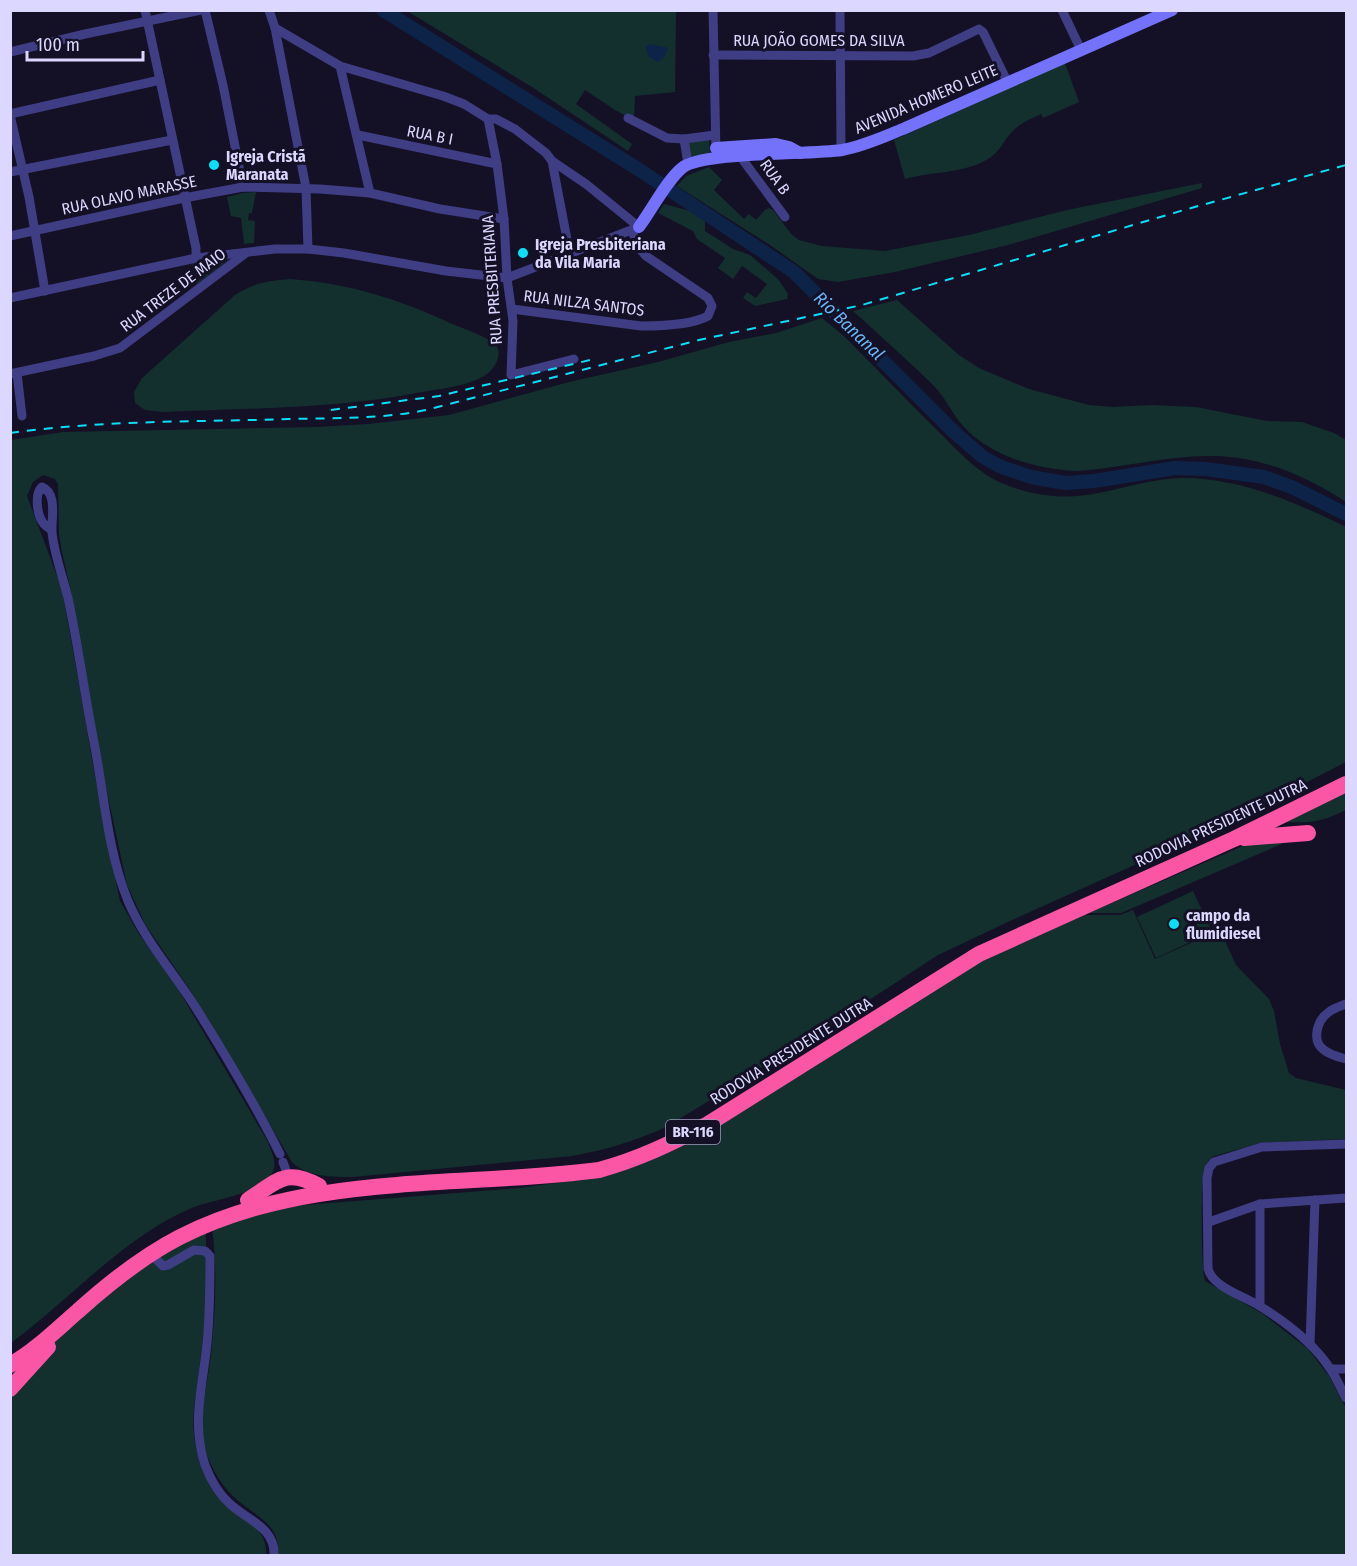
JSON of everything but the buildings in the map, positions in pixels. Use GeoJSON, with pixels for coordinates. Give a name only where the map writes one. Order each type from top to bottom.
{"type":"FeatureCollection","features":[{"type":"Feature","properties":{"kind":"highway","name":"RODOVIA PRESIDENTE DUTRA"},"geometry":{"type":"LineString","coordinates":[[10,1351],[41,1331],[137,1251],[183,1224],[248,1200],[319,1186],[422,1175],[570,1164],[604,1158],[637,1147],[671,1132],[712,1109],[818,1045],[953,958],[1267,811],[1347,771]]}},
{"type":"Feature","properties":{"kind":"highway","name":"RODOVIA PRESIDENTE DUTRA"},"geometry":{"type":"LineString","coordinates":[[10,1365],[49,1337],[122,1274],[151,1254],[180,1237],[230,1216],[270,1204],[380,1187],[599,1170],[624,1164],[662,1149],[708,1124],[979,954],[1234,839],[1347,783]]}},
{"type":"Feature","properties":{"kind":"highway"},"geometry":{"type":"LineString","coordinates":[[1234,839],[1308,833]]}},
{"type":"Feature","properties":{"kind":"highway"},"geometry":{"type":"LineString","coordinates":[[248,1200],[284,1164],[301,1177],[319,1186]]}},
{"type":"Feature","properties":{"kind":"highway"},"geometry":{"type":"LineString","coordinates":[[10,1389],[79,1310]]}},
{"type":"Feature","properties":{"kind":"street"},"geometry":{"type":"LineString","coordinates":[[145,10],[196,248],[196,258]]}},
{"type":"Feature","properties":{"kind":"street"},"geometry":{"type":"LineString","coordinates":[[10,52],[203,10],[223,85],[243,187]]}},
{"type":"Feature","properties":{"kind":"street"},"geometry":{"type":"LineString","coordinates":[[268,10],[275,28],[306,188],[308,249]]}},
{"type":"Feature","properties":{"kind":"street"},"geometry":{"type":"LineString","coordinates":[[713,10],[712,55],[716,147]]}},
{"type":"Feature","properties":{"kind":"street"},"geometry":{"type":"LineString","coordinates":[[840,10],[841,150]]}},
{"type":"Feature","properties":{"kind":"street"},"geometry":{"type":"LineString","coordinates":[[1062,10],[1081,50]]}},
{"type":"Feature","properties":{"kind":"street","name":"AVENIDA HOMERO LEITE"},"geometry":{"type":"LineString","coordinates":[[635,229],[648,215],[675,175],[716,147],[740,156],[841,150],[860,146],[1008,83],[1152,15],[1172,10]]}},
{"type":"Feature","properties":{"kind":"street"},"geometry":{"type":"LineString","coordinates":[[10,298],[196,258],[248,251],[308,249],[389,260],[446,271],[507,278],[635,229],[586,184],[552,161],[546,153],[520,132],[443,96],[340,66],[275,28]]}},
{"type":"Feature","properties":{"kind":"street","name":"RUA JOÃO GOMES DA SILVA"},"geometry":{"type":"LineString","coordinates":[[712,55],[920,55],[940,48],[975,30],[982,30],[1008,83]]}},
{"type":"Feature","properties":{"kind":"street"},"geometry":{"type":"LineString","coordinates":[[340,66],[370,193]]}},
{"type":"Feature","properties":{"kind":"street"},"geometry":{"type":"LineString","coordinates":[[346,90],[353,80],[366,74]]}},
{"type":"Feature","properties":{"kind":"street"},"geometry":{"type":"LineString","coordinates":[[45,291],[24,170],[10,114],[160,80]]}},
{"type":"Feature","properties":{"kind":"street"},"geometry":{"type":"LineString","coordinates":[[628,118],[663,137],[684,139],[716,147],[776,144],[801,153]]}},
{"type":"Feature","properties":{"kind":"street","name":"RUA PRESBITERIANA"},"geometry":{"type":"LineString","coordinates":[[488,119],[504,219],[507,278],[513,321],[511,375],[574,359]]}},
{"type":"Feature","properties":{"kind":"street","name":"RUA B I"},"geometry":{"type":"LineString","coordinates":[[357,135],[497,164]]}},
{"type":"Feature","properties":{"kind":"street"},"geometry":{"type":"LineString","coordinates":[[684,139],[688,164]]}},
{"type":"Feature","properties":{"kind":"street"},"geometry":{"type":"LineString","coordinates":[[10,172],[172,140]]}},
{"type":"Feature","properties":{"kind":"street","name":"RUA B"},"geometry":{"type":"LineString","coordinates":[[740,156],[785,217]]}},
{"type":"Feature","properties":{"kind":"street"},"geometry":{"type":"LineString","coordinates":[[552,161],[570,255]]}},
{"type":"Feature","properties":{"kind":"street","name":"RUA OLAVO MARASSE"},"geometry":{"type":"LineString","coordinates":[[10,236],[243,187],[306,188],[370,193],[440,209],[504,219]]}},
{"type":"Feature","properties":{"kind":"street","name":"RUA NILZA SANTOS"},"geometry":{"type":"LineString","coordinates":[[512,309],[641,326],[660,326],[708,316],[712,306],[708,298],[646,256],[639,248],[635,229]]}},
{"type":"Feature","properties":{"kind":"street","name":"RUA TREZE DE MAIO"},"geometry":{"type":"LineString","coordinates":[[14,374],[94,356],[125,345],[248,251]]}},
{"type":"Feature","properties":{"kind":"street"},"geometry":{"type":"LineString","coordinates":[[14,374],[22,416]]}},
{"type":"Feature","properties":{"kind":"street"},"geometry":{"type":"LineString","coordinates":[[51,530],[68,599],[106,815],[124,890],[136,918],[154,948],[197,1010],[253,1100],[284,1164]]}},
{"type":"Feature","properties":{"kind":"street"},"geometry":{"type":"LineString","coordinates":[[1347,1004],[1326,1014],[1318,1026],[1317,1034],[1319,1045],[1323,1050],[1347,1059]]}},
{"type":"Feature","properties":{"kind":"street"},"geometry":{"type":"LineString","coordinates":[[1347,1144],[1272,1146],[1212,1163],[1208,1172],[1210,1275],[1215,1281],[1260,1306],[1311,1344],[1331,1370],[1347,1398]]}},
{"type":"Feature","properties":{"kind":"street"},"geometry":{"type":"LineString","coordinates":[[1209,1222],[1260,1204],[1347,1198]]}},
{"type":"Feature","properties":{"kind":"street"},"geometry":{"type":"LineString","coordinates":[[1311,1344],[1315,1200]]}},
{"type":"Feature","properties":{"kind":"street"},"geometry":{"type":"LineString","coordinates":[[1260,1204],[1260,1306]]}},
{"type":"Feature","properties":{"kind":"street"},"geometry":{"type":"LineString","coordinates":[[151,1254],[163,1266],[194,1250],[205,1251],[210,1256],[210,1314],[197,1428],[201,1449],[206,1467],[221,1495],[229,1504],[267,1532],[272,1540],[274,1556]]}},
{"type":"Feature","properties":{"kind":"street"},"geometry":{"type":"LineString","coordinates":[[1331,1370],[1347,1369]]}},
{"type":"Feature","properties":{"kind":"green space"},"geometry":{"type":"Polygon","coordinates":[[[407,11],[676,11],[675,92],[635,96],[634,120],[585,90],[576,104],[632,144],[628,151],[532,87],[407,11]]]}},
{"type":"Feature","properties":{"kind":"green space"},"geometry":{"type":"Polygon","coordinates":[[[1065,63],[1079,102],[1043,118],[1041,114],[1022,124],[1013,131],[995,154],[982,162],[960,169],[905,179],[894,140],[1065,63]]]}},
{"type":"Feature","properties":{"kind":"green space"},"geometry":{"type":"Polygon","coordinates":[[[709,139],[710,154],[691,158],[688,141],[709,139]]]}},
{"type":"Feature","properties":{"kind":"green space"},"geometry":{"type":"Polygon","coordinates":[[[709,167],[722,180],[714,190],[744,219],[749,214],[756,220],[769,208],[799,240],[822,246],[885,251],[969,235],[1067,210],[1202,183],[1202,188],[1008,245],[895,272],[838,282],[818,279],[770,245],[677,186],[686,176],[709,167]]]}},
{"type":"Feature","properties":{"kind":"green space"},"geometry":{"type":"Polygon","coordinates":[[[256,192],[252,213],[249,213],[248,220],[255,221],[254,243],[244,244],[241,218],[231,216],[227,197],[256,192]]]}},
{"type":"Feature","properties":{"kind":"green space"},"geometry":{"type":"Polygon","coordinates":[[[664,204],[705,215],[705,231],[733,249],[750,255],[779,280],[788,294],[787,299],[755,306],[743,298],[747,292],[756,298],[767,284],[742,266],[733,279],[718,268],[725,258],[697,239],[693,231],[658,213],[664,204]]]}},
{"type":"Feature","properties":{"kind":"green space"},"geometry":{"type":"Polygon","coordinates":[[[233,256],[197,284],[191,262],[233,256]]]}},
{"type":"Feature","properties":{"kind":"green space"},"geometry":{"type":"Polygon","coordinates":[[[290,279],[352,288],[412,307],[493,342],[499,351],[497,362],[483,376],[463,384],[358,402],[162,412],[145,410],[135,403],[134,392],[142,378],[235,295],[261,283],[290,279]]]}},
{"type":"Feature","properties":{"kind":"green space"},"geometry":{"type":"Polygon","coordinates":[[[897,300],[959,355],[979,368],[1029,389],[1089,405],[1196,407],[1267,421],[1302,422],[1334,433],[1346,440],[1346,502],[1300,476],[1267,464],[1232,457],[1197,456],[1077,471],[1046,468],[1002,454],[964,427],[934,386],[853,311],[897,300]]]}},
{"type":"Feature","properties":{"kind":"green space"},"geometry":{"type":"Polygon","coordinates":[[[822,318],[845,337],[963,456],[986,475],[1004,484],[1038,494],[1074,496],[1161,480],[1204,479],[1267,493],[1346,527],[1346,762],[1219,827],[938,955],[802,1044],[655,1132],[620,1145],[572,1156],[353,1177],[321,1175],[305,1171],[292,1162],[190,990],[145,924],[127,885],[105,783],[59,535],[58,484],[55,479],[43,475],[33,482],[27,496],[62,589],[103,821],[120,901],[139,934],[178,989],[268,1142],[273,1155],[274,1168],[263,1183],[254,1188],[194,1207],[144,1234],[11,1343],[11,440],[63,432],[317,427],[449,415],[569,382],[658,362],[729,342],[776,333],[822,318]]]}},
{"type":"Feature","properties":{"kind":"green space"},"geometry":{"type":"Polygon","coordinates":[[[1346,790],[1346,810],[1317,821],[1285,822],[1346,790]]]}},
{"type":"Feature","properties":{"kind":"green space"},"geometry":{"type":"Polygon","coordinates":[[[1291,840],[1121,913],[1089,913],[1254,841],[1291,840]]]}},
{"type":"Feature","properties":{"kind":"green space","name":"campo da flumidiesel"},"geometry":{"type":"Polygon","coordinates":[[[1193,891],[1212,932],[1156,958],[1137,917],[1193,891]]]}},
{"type":"Feature","properties":{"kind":"green space"},"geometry":{"type":"Polygon","coordinates":[[[1133,910],[1155,959],[1220,930],[1236,965],[1269,999],[1289,1073],[1296,1078],[1346,1090],[1346,1139],[1261,1143],[1210,1159],[1204,1171],[1202,1228],[1205,1281],[1263,1314],[1308,1349],[1329,1376],[1345,1406],[1346,1555],[278,1555],[278,1544],[271,1528],[234,1497],[218,1478],[207,1455],[202,1430],[215,1307],[212,1228],[292,1206],[519,1188],[593,1178],[808,1071],[965,968],[1085,915],[1120,915],[1133,910]]]}},
{"type":"Feature","properties":{"kind":"green space"},"geometry":{"type":"Polygon","coordinates":[[[206,1230],[206,1314],[194,1409],[195,1444],[206,1477],[260,1532],[265,1543],[266,1555],[11,1556],[11,1393],[65,1330],[127,1276],[206,1230]]]}},
{"type":"Feature","properties":{"kind":"water"},"geometry":{"type":"Polygon","coordinates":[[[650,44],[668,48],[664,58],[658,62],[649,57],[645,47],[650,44]]]}},
{"type":"Feature","properties":{"kind":"waterway","name":"Rio Bananal"},"geometry":{"type":"LineString","coordinates":[[383,10],[638,169],[794,272],[955,433],[983,457],[999,466],[1031,477],[1065,483],[1094,481],[1175,468],[1206,469],[1264,477],[1294,488],[1346,514]]}},
{"type":"Feature","properties":{"kind":"railway"},"geometry":{"type":"LineString","coordinates":[[10,433],[114,424],[358,418],[426,410],[699,340],[862,305],[1346,165]]}},
{"type":"Feature","properties":{"kind":"railway"},"geometry":{"type":"LineString","coordinates":[[331,410],[439,396],[590,360]]}},
{"type":"Feature","properties":{"kind":"place","name":"Igreja Cristã Maranata"},"geometry":{"type":"Point","coordinates":[214,165]}},
{"type":"Feature","properties":{"kind":"place","name":"Igreja Presbiteriana da Vila Maria"},"geometry":{"type":"Point","coordinates":[523,253]}},
{"type":"Feature","properties":{"kind":"place","name":"campo da flumidiesel"},"geometry":{"type":"Point","coordinates":[1174,924]}}]}
